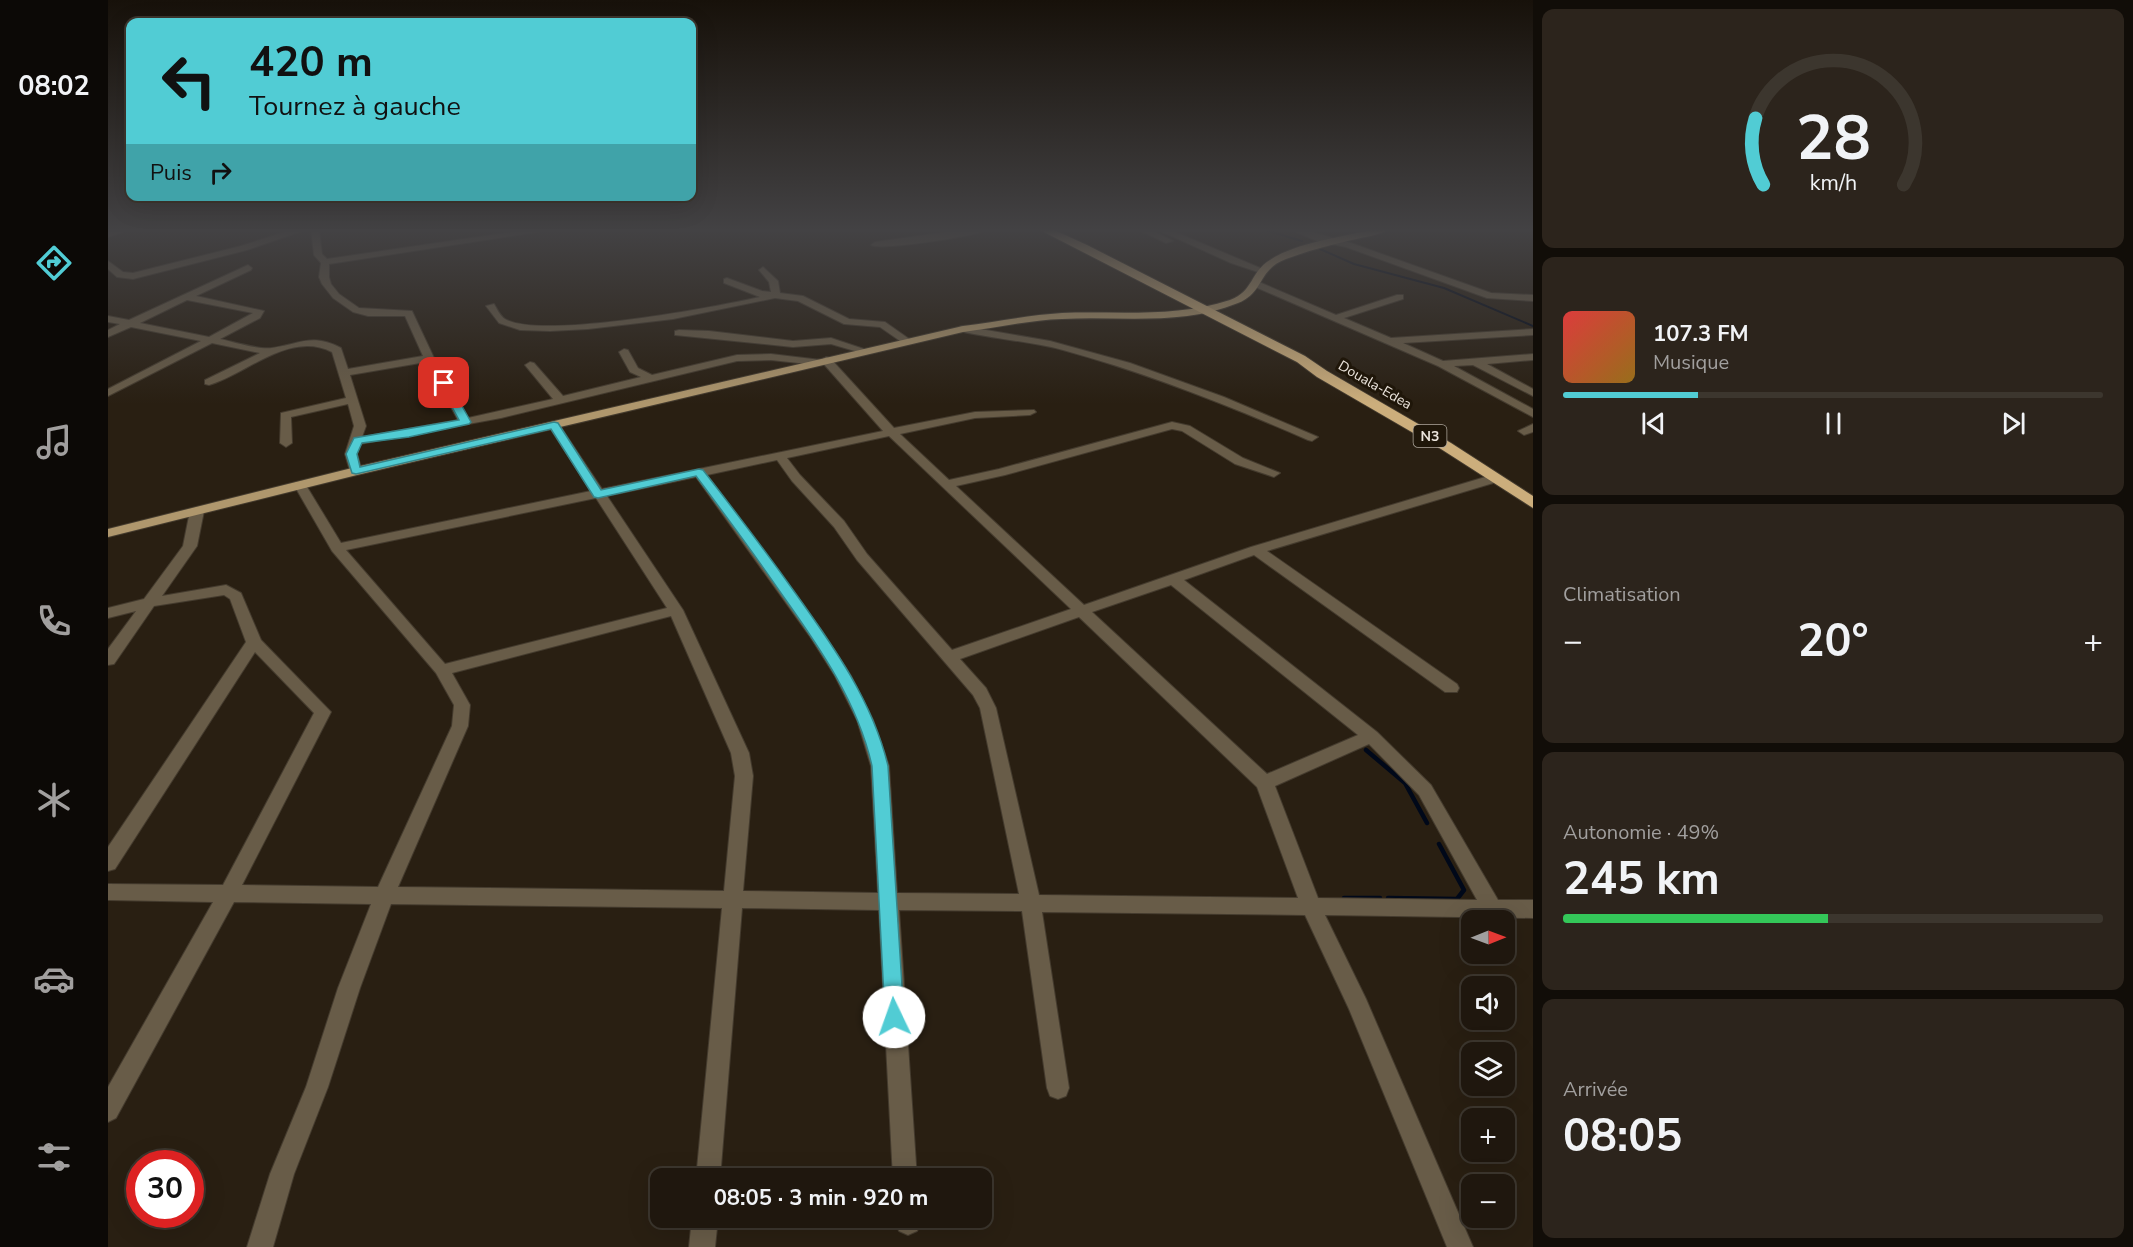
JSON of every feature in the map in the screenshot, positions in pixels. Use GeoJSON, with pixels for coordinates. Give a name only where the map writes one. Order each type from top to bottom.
{"type":"FeatureCollection","features":[{"type":"Feature","properties":{"kind":"highway","name":"Douala-Edea"},"geometry":{"type":"LineString","coordinates":[[1151,287],[1291,362],[1322,374],[1446,446],[1533,503]]}},
{"type":"Feature","properties":{"kind":"main road"},"geometry":{"type":"LineString","coordinates":[[1194,309],[1239,291],[1241,287]]}},
{"type":"Feature","properties":{"kind":"main road"},"geometry":{"type":"LineString","coordinates":[[108,533],[356,471],[907,341],[963,329],[1061,316],[1141,316],[1194,309],[1244,298],[1254,287]]}},
{"type":"Feature","properties":{"kind":"street"},"geometry":{"type":"LineString","coordinates":[[108,334],[207,287]]}},
{"type":"Feature","properties":{"kind":"street"},"geometry":{"type":"LineString","coordinates":[[329,287],[336,296],[356,310],[368,313],[409,313],[429,358],[465,422]]}},
{"type":"Feature","properties":{"kind":"street"},"geometry":{"type":"LineString","coordinates":[[742,287],[753,292],[800,298],[847,322],[882,324],[907,341]]}},
{"type":"Feature","properties":{"kind":"street"},"geometry":{"type":"LineString","coordinates":[[775,295],[777,287]]}},
{"type":"Feature","properties":{"kind":"street"},"geometry":{"type":"LineString","coordinates":[[1264,287],[1442,364],[1533,414]]}},
{"type":"Feature","properties":{"kind":"street"},"geometry":{"type":"LineString","coordinates":[[1465,287],[1490,296],[1533,298]]}},
{"type":"Feature","properties":{"kind":"street"},"geometry":{"type":"LineString","coordinates":[[491,306],[503,322],[557,328],[591,327],[706,311],[775,295]]}},
{"type":"Feature","properties":{"kind":"street"},"geometry":{"type":"LineString","coordinates":[[108,393],[213,340],[257,316],[259,311],[186,297]]}},
{"type":"Feature","properties":{"kind":"street"},"geometry":{"type":"LineString","coordinates":[[1336,318],[1400,297]]}},
{"type":"Feature","properties":{"kind":"street"},"geometry":{"type":"LineString","coordinates":[[108,319],[269,352]]}},
{"type":"Feature","properties":{"kind":"street"},"geometry":{"type":"LineString","coordinates":[[963,329],[1062,347],[1163,378],[1242,407],[1312,437]]}},
{"type":"Feature","properties":{"kind":"street"},"geometry":{"type":"LineString","coordinates":[[1389,342],[1533,332]]}},
{"type":"Feature","properties":{"kind":"street"},"geometry":{"type":"LineString","coordinates":[[679,333],[709,334],[793,344],[831,341],[865,351]]}},
{"type":"Feature","properties":{"kind":"street"},"geometry":{"type":"LineString","coordinates":[[209,382],[269,352],[308,342],[330,344],[337,350],[360,426],[358,441],[351,454],[356,471]]}},
{"type":"Feature","properties":{"kind":"street"},"geometry":{"type":"LineString","coordinates":[[624,352],[634,370],[650,378]]}},
{"type":"Feature","properties":{"kind":"street"},"geometry":{"type":"LineString","coordinates":[[358,441],[409,434],[755,356],[821,361],[892,434],[1265,783],[1311,906],[1358,1006],[1460,1247]]}},
{"type":"Feature","properties":{"kind":"street"},"geometry":{"type":"LineString","coordinates":[[1442,364],[1533,357]]}},
{"type":"Feature","properties":{"kind":"street"},"geometry":{"type":"LineString","coordinates":[[343,373],[429,358]]}},
{"type":"Feature","properties":{"kind":"street"},"geometry":{"type":"LineString","coordinates":[[1474,361],[1533,393]]}},
{"type":"Feature","properties":{"kind":"street"},"geometry":{"type":"LineString","coordinates":[[530,365],[560,400]]}},
{"type":"Feature","properties":{"kind":"street"},"geometry":{"type":"LineString","coordinates":[[285,443],[285,415],[352,400]]}},
{"type":"Feature","properties":{"kind":"street"},"geometry":{"type":"LineString","coordinates":[[338,548],[975,415],[1030,412]]}},
{"type":"Feature","properties":{"kind":"street"},"geometry":{"type":"LineString","coordinates":[[554,425],[676,610],[740,753],[744,776],[709,1168]]}},
{"type":"Feature","properties":{"kind":"street"},"geometry":{"type":"LineString","coordinates":[[946,484],[1001,472],[1172,425],[1185,428],[1239,461],[1274,473]]}},
{"type":"Feature","properties":{"kind":"street"},"geometry":{"type":"LineString","coordinates":[[780,456],[796,478],[839,524],[862,557],[980,692],[988,708],[1031,903],[1058,1088]]}},
{"type":"Feature","properties":{"kind":"street"},"geometry":{"type":"LineString","coordinates":[[699,472],[743,529],[813,628],[857,700],[869,728],[880,766],[904,1168]]}},
{"type":"Feature","properties":{"kind":"street"},"geometry":{"type":"LineString","coordinates":[[949,657],[1256,550],[1496,478]]}},
{"type":"Feature","properties":{"kind":"street"},"geometry":{"type":"LineString","coordinates":[[260,1247],[282,1174],[317,1087],[349,988],[384,897],[463,713],[462,705],[442,670],[338,548],[300,485]]}},
{"type":"Feature","properties":{"kind":"street"},"geometry":{"type":"LineString","coordinates":[[108,660],[190,546],[197,511]]}},
{"type":"Feature","properties":{"kind":"street"},"geometry":{"type":"LineString","coordinates":[[1256,550],[1451,688]]}},
{"type":"Feature","properties":{"kind":"street"},"geometry":{"type":"LineString","coordinates":[[1173,579],[1371,736],[1425,790],[1493,909]]}},
{"type":"Feature","properties":{"kind":"street"},"geometry":{"type":"LineString","coordinates":[[108,613],[151,602],[226,590],[232,592],[236,596],[254,642],[323,712],[228,894],[108,1110]]}},
{"type":"Feature","properties":{"kind":"street"},"geometry":{"type":"LineString","coordinates":[[442,670],[676,610]]}},
{"type":"Feature","properties":{"kind":"street"},"geometry":{"type":"LineString","coordinates":[[108,863],[254,642]]}},
{"type":"Feature","properties":{"kind":"street"},"geometry":{"type":"LineString","coordinates":[[1265,783],[1371,736]]}},
{"type":"Feature","properties":{"kind":"street"},"geometry":{"type":"LineString","coordinates":[[108,892],[1533,909]]}},
{"type":"Feature","properties":{"kind":"street"},"geometry":{"type":"LineString","coordinates":[[702,1247],[704,1228]]}},
{"type":"Feature","properties":{"kind":"waterway"},"geometry":{"type":"LineString","coordinates":[[1441,287],[1533,326]]}},
{"type":"Feature","properties":{"kind":"waterway"},"geometry":{"type":"LineString","coordinates":[[1366,750],[1405,783],[1427,823]]}},
{"type":"Feature","properties":{"kind":"waterway"},"geometry":{"type":"LineString","coordinates":[[1388,898],[1457,899],[1464,890],[1439,844]]}},
{"type":"Feature","properties":{"kind":"waterway"},"geometry":{"type":"LineString","coordinates":[[1344,898],[1380,898]]}},
{"type":"Feature","properties":{"kind":"route"},"geometry":{"type":"LineString","coordinates":[[444,383],[465,422],[409,434],[358,441],[351,454],[356,471],[554,425],[598,494],[699,472],[743,529],[813,628],[857,700],[873,737],[880,766],[894,1017]]}}]}
